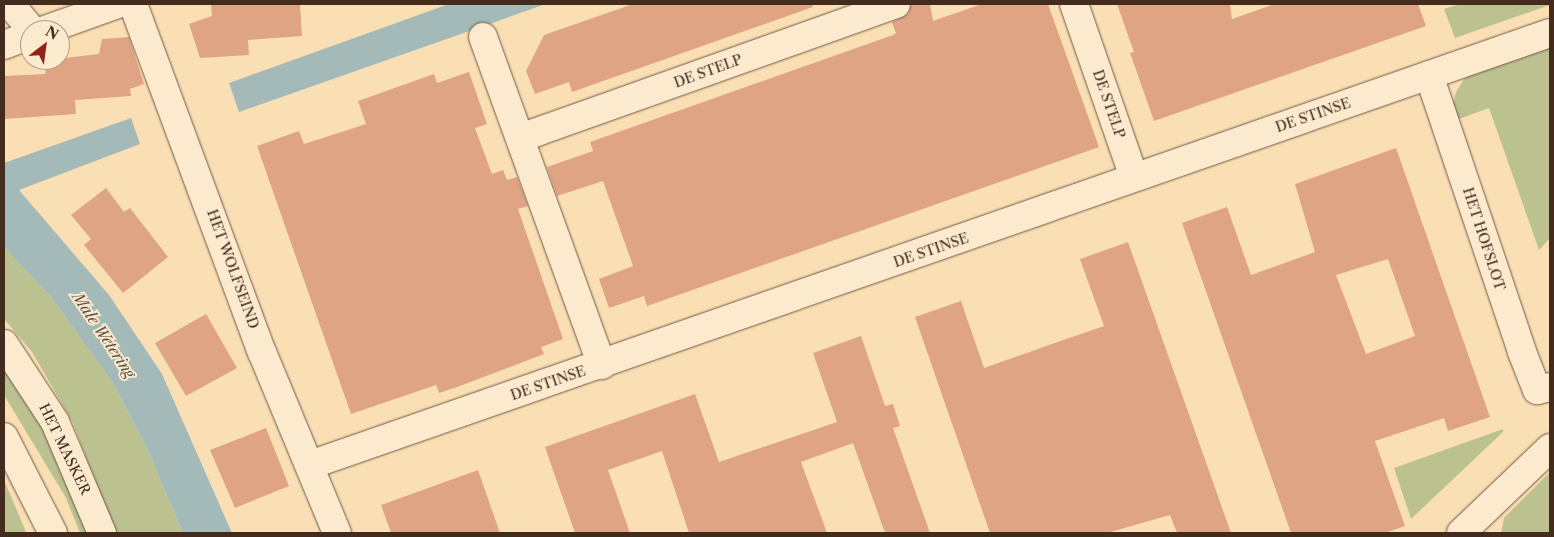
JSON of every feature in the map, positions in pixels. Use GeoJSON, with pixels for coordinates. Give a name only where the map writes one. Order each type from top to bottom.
{"type":"FeatureCollection","features":[{"type":"Feature","properties":{"kind":"street"},"geometry":{"type":"LineString","coordinates":[[10,4],[24,20]]}},
{"type":"Feature","properties":{"kind":"street"},"geometry":{"type":"LineString","coordinates":[[70,21],[118,4]]}},
{"type":"Feature","properties":{"kind":"street","name":"HET WOLFSEIND"},"geometry":{"type":"LineString","coordinates":[[133,4],[185,138],[262,352],[337,533]]}},
{"type":"Feature","properties":{"kind":"street","name":"DE STELP"},"geometry":{"type":"LineString","coordinates":[[520,138],[896,4]]}},
{"type":"Feature","properties":{"kind":"street","name":"DE STELP"},"geometry":{"type":"LineString","coordinates":[[1074,4],[1134,176]]}},
{"type":"Feature","properties":{"kind":"street","name":"DE STINSE"},"geometry":{"type":"LineString","coordinates":[[310,465],[602,365],[1134,176],[1550,33]]}},
{"type":"Feature","properties":{"kind":"street"},"geometry":{"type":"LineString","coordinates":[[483,36],[602,365]]}},
{"type":"Feature","properties":{"kind":"street"},"geometry":{"type":"LineString","coordinates":[[4,45],[20,39]]}},
{"type":"Feature","properties":{"kind":"street","name":"HET HOFSLOT"},"geometry":{"type":"LineString","coordinates":[[1429,75],[1522,352],[1544,388]]}},
{"type":"Feature","properties":{"kind":"street","name":"HET MASKER"},"geometry":{"type":"LineString","coordinates":[[4,344],[55,422],[102,533]]}},
{"type":"Feature","properties":{"kind":"street"},"geometry":{"type":"LineString","coordinates":[[4,437],[53,533]]}},
{"type":"Feature","properties":{"kind":"street"},"geometry":{"type":"LineString","coordinates":[[1461,533],[1550,448]]}},
{"type":"Feature","properties":{"kind":"green space"},"geometry":{"type":"Polygon","coordinates":[[[1460,4],[1550,5],[1455,38],[1444,9],[1460,4]]]}},
{"type":"Feature","properties":{"kind":"green space"},"geometry":{"type":"Polygon","coordinates":[[[1550,45],[1550,238],[1539,250],[1489,108],[1456,120],[1452,108],[1456,92],[1468,73],[1550,45]]]}},
{"type":"Feature","properties":{"kind":"green space"},"geometry":{"type":"Polygon","coordinates":[[[4,247],[50,296],[113,383],[148,451],[183,533],[115,533],[73,423],[32,352],[4,319],[4,247]]]}},
{"type":"Feature","properties":{"kind":"green space"},"geometry":{"type":"Polygon","coordinates":[[[4,354],[21,379],[93,533],[80,533],[66,498],[4,395],[4,354]]]}},
{"type":"Feature","properties":{"kind":"green space"},"geometry":{"type":"Polygon","coordinates":[[[1503,429],[1503,432],[1411,519],[1394,468],[1503,429]]]}},
{"type":"Feature","properties":{"kind":"green space"},"geometry":{"type":"Polygon","coordinates":[[[1550,472],[1550,533],[1501,533],[1504,518],[1550,472]]]}},
{"type":"Feature","properties":{"kind":"green space"},"geometry":{"type":"Polygon","coordinates":[[[4,480],[24,527],[26,533],[4,533],[4,480]]]}},
{"type":"Feature","properties":{"kind":"water"},"geometry":{"type":"Polygon","coordinates":[[[449,4],[546,4],[239,112],[229,83],[449,4]]]}},
{"type":"Feature","properties":{"kind":"water","name":"Male Wetering"},"geometry":{"type":"Polygon","coordinates":[[[131,118],[140,144],[19,190],[109,295],[162,374],[232,533],[183,533],[148,451],[113,383],[50,296],[4,247],[4,163],[131,118]]]}},
{"type":"Feature","properties":{"kind":"building"},"geometry":{"type":"Polygon","coordinates":[[[211,4],[300,4],[302,36],[248,40],[249,55],[200,58],[189,24],[212,16],[211,4]]]}},
{"type":"Feature","properties":{"kind":"building"},"geometry":{"type":"Polygon","coordinates":[[[633,4],[812,4],[813,7],[572,92],[569,82],[535,94],[526,71],[544,35],[633,4]]]}},
{"type":"Feature","properties":{"kind":"building"},"geometry":{"type":"Polygon","coordinates":[[[911,4],[930,4],[933,21],[982,4],[1048,4],[1099,147],[647,306],[644,296],[609,308],[599,279],[633,266],[603,181],[557,196],[547,167],[593,151],[590,142],[893,35],[896,33],[892,22],[908,14],[911,4]]]}},
{"type":"Feature","properties":{"kind":"building"},"geometry":{"type":"Polygon","coordinates":[[[1117,4],[1230,4],[1232,19],[1275,4],[1418,4],[1426,26],[1154,121],[1130,53],[1134,52],[1117,4]]]}},
{"type":"Feature","properties":{"kind":"building"},"geometry":{"type":"Polygon","coordinates":[[[129,37],[144,84],[130,89],[131,96],[75,100],[76,114],[4,119],[4,76],[45,74],[46,70],[70,70],[70,57],[99,54],[102,39],[129,37]]]}},
{"type":"Feature","properties":{"kind":"building"},"geometry":{"type":"Polygon","coordinates":[[[469,72],[487,124],[475,128],[492,174],[503,170],[507,180],[517,177],[528,206],[518,209],[563,339],[541,347],[544,354],[457,387],[439,393],[436,385],[351,414],[257,146],[299,131],[304,144],[366,124],[358,101],[434,74],[437,83],[469,72]]]}},
{"type":"Feature","properties":{"kind":"building"},"geometry":{"type":"Polygon","coordinates":[[[1396,148],[1490,417],[1448,431],[1444,418],[1375,441],[1405,526],[1385,533],[1291,533],[1182,223],[1227,207],[1251,275],[1315,252],[1295,184],[1396,148]],[[1388,259],[1336,275],[1366,354],[1415,336],[1388,259]]]}},
{"type":"Feature","properties":{"kind":"building"},"geometry":{"type":"Polygon","coordinates":[[[106,188],[124,212],[130,208],[168,257],[123,293],[84,245],[91,239],[71,215],[106,188]]]}},
{"type":"Feature","properties":{"kind":"building"},"geometry":{"type":"Polygon","coordinates":[[[1128,242],[1231,533],[1177,533],[1170,515],[1107,533],[990,533],[915,317],[961,301],[984,368],[1104,326],[1080,259],[1128,242]]]}},
{"type":"Feature","properties":{"kind":"building"},"geometry":{"type":"Polygon","coordinates":[[[206,314],[237,368],[186,396],[155,343],[206,314]]]}},
{"type":"Feature","properties":{"kind":"building"},"geometry":{"type":"Polygon","coordinates":[[[861,336],[885,406],[893,404],[900,426],[893,428],[930,533],[885,533],[853,443],[801,462],[827,533],[689,533],[662,451],[608,470],[630,533],[575,533],[545,447],[695,394],[719,462],[837,422],[813,353],[861,336]]]}},
{"type":"Feature","properties":{"kind":"building"},"geometry":{"type":"Polygon","coordinates":[[[266,428],[289,486],[235,508],[210,450],[266,428]]]}},
{"type":"Feature","properties":{"kind":"building"},"geometry":{"type":"Polygon","coordinates":[[[478,470],[500,533],[391,533],[381,505],[478,470]]]}}]}
